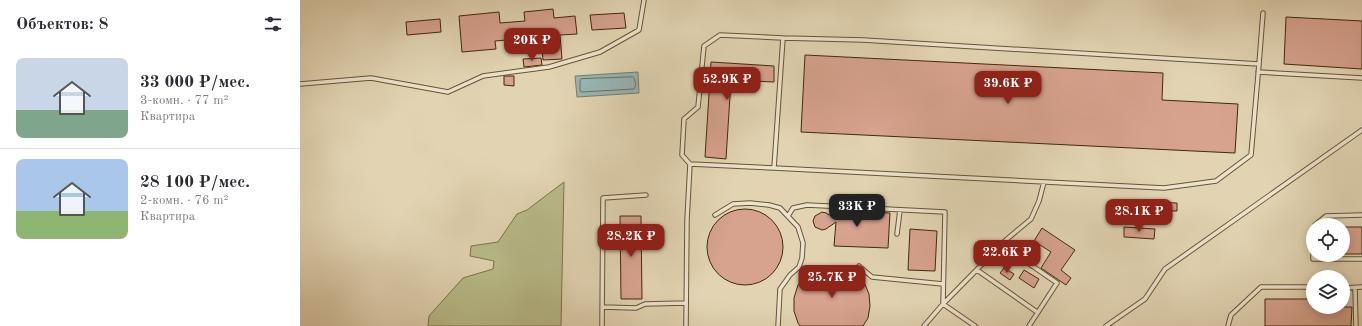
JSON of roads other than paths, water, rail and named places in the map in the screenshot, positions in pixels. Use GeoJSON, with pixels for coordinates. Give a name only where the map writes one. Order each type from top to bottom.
{"type":"FeatureCollection","features":[{"type":"Feature","properties":{"kind":"lane"},"geometry":{"type":"LineString","coordinates":[[300,84],[372,78],[448,92],[484,76],[549,67],[600,52],[639,30],[644,0]]}},
{"type":"Feature","properties":{"kind":"lane"},"geometry":{"type":"LineString","coordinates":[[690,164],[1164,188],[1216,182],[1251,155],[1263,13]]}},
{"type":"Feature","properties":{"kind":"lane"},"geometry":{"type":"LineString","coordinates":[[686,326],[687,220],[690,164],[682,155],[684,119],[698,107],[704,46],[720,35],[871,40],[1259,64]]}},
{"type":"Feature","properties":{"kind":"lane"},"geometry":{"type":"LineString","coordinates":[[774,168],[783,38]]}},
{"type":"Feature","properties":{"kind":"lane"},"geometry":{"type":"LineString","coordinates":[[1258,72],[1362,78]]}},
{"type":"Feature","properties":{"kind":"lane"},"geometry":{"type":"LineString","coordinates":[[1106,326],[1145,299],[1165,269],[1362,130]]}},
{"type":"Feature","properties":{"kind":"lane"},"geometry":{"type":"LineString","coordinates":[[924,326],[943,304],[1008,239],[1031,219],[1039,201],[1044,182]]}},
{"type":"Feature","properties":{"kind":"lane"},"geometry":{"type":"LineString","coordinates":[[602,326],[602,198],[646,195]]}},
{"type":"Feature","properties":{"kind":"lane"},"geometry":{"type":"LineString","coordinates":[[715,215],[733,204],[750,203],[780,208],[798,228],[803,243],[802,258],[799,267],[790,275],[780,289],[778,326]]}},
{"type":"Feature","properties":{"kind":"lane"},"geometry":{"type":"LineString","coordinates":[[788,216],[793,208],[807,205],[945,212],[943,304]]}},
{"type":"Feature","properties":{"kind":"lane"},"geometry":{"type":"LineString","coordinates":[[897,234],[900,210]]}},
{"type":"Feature","properties":{"kind":"lane"},"geometry":{"type":"LineString","coordinates":[[1324,218],[1326,216],[1362,215]]}},
{"type":"Feature","properties":{"kind":"lane"},"geometry":{"type":"LineString","coordinates":[[1350,259],[1362,259]]}},
{"type":"Feature","properties":{"kind":"lane"},"geometry":{"type":"LineString","coordinates":[[1028,263],[1057,283],[1028,326]]}},
{"type":"Feature","properties":{"kind":"lane"},"geometry":{"type":"LineString","coordinates":[[859,266],[872,277],[943,284]]}},
{"type":"Feature","properties":{"kind":"lane"},"geometry":{"type":"LineString","coordinates":[[977,270],[1037,312]]}},
{"type":"Feature","properties":{"kind":"lane"},"geometry":{"type":"LineString","coordinates":[[1228,326],[1231,315],[1260,287],[1306,287]]}},
{"type":"Feature","properties":{"kind":"lane"},"geometry":{"type":"LineString","coordinates":[[1350,288],[1362,287]]}},
{"type":"Feature","properties":{"kind":"lane"},"geometry":{"type":"LineString","coordinates":[[1355,288],[1356,326]]}},
{"type":"Feature","properties":{"kind":"lane"},"geometry":{"type":"LineString","coordinates":[[602,307],[636,308],[645,304],[686,302]]}},
{"type":"Feature","properties":{"kind":"lane"},"geometry":{"type":"LineString","coordinates":[[943,304],[975,326]]}},
{"type":"Feature","properties":{"kind":"water"},"geometry":{"type":"Polygon","coordinates":[[[638,72],[639,93],[577,97],[575,76],[638,72]]]}}]}
